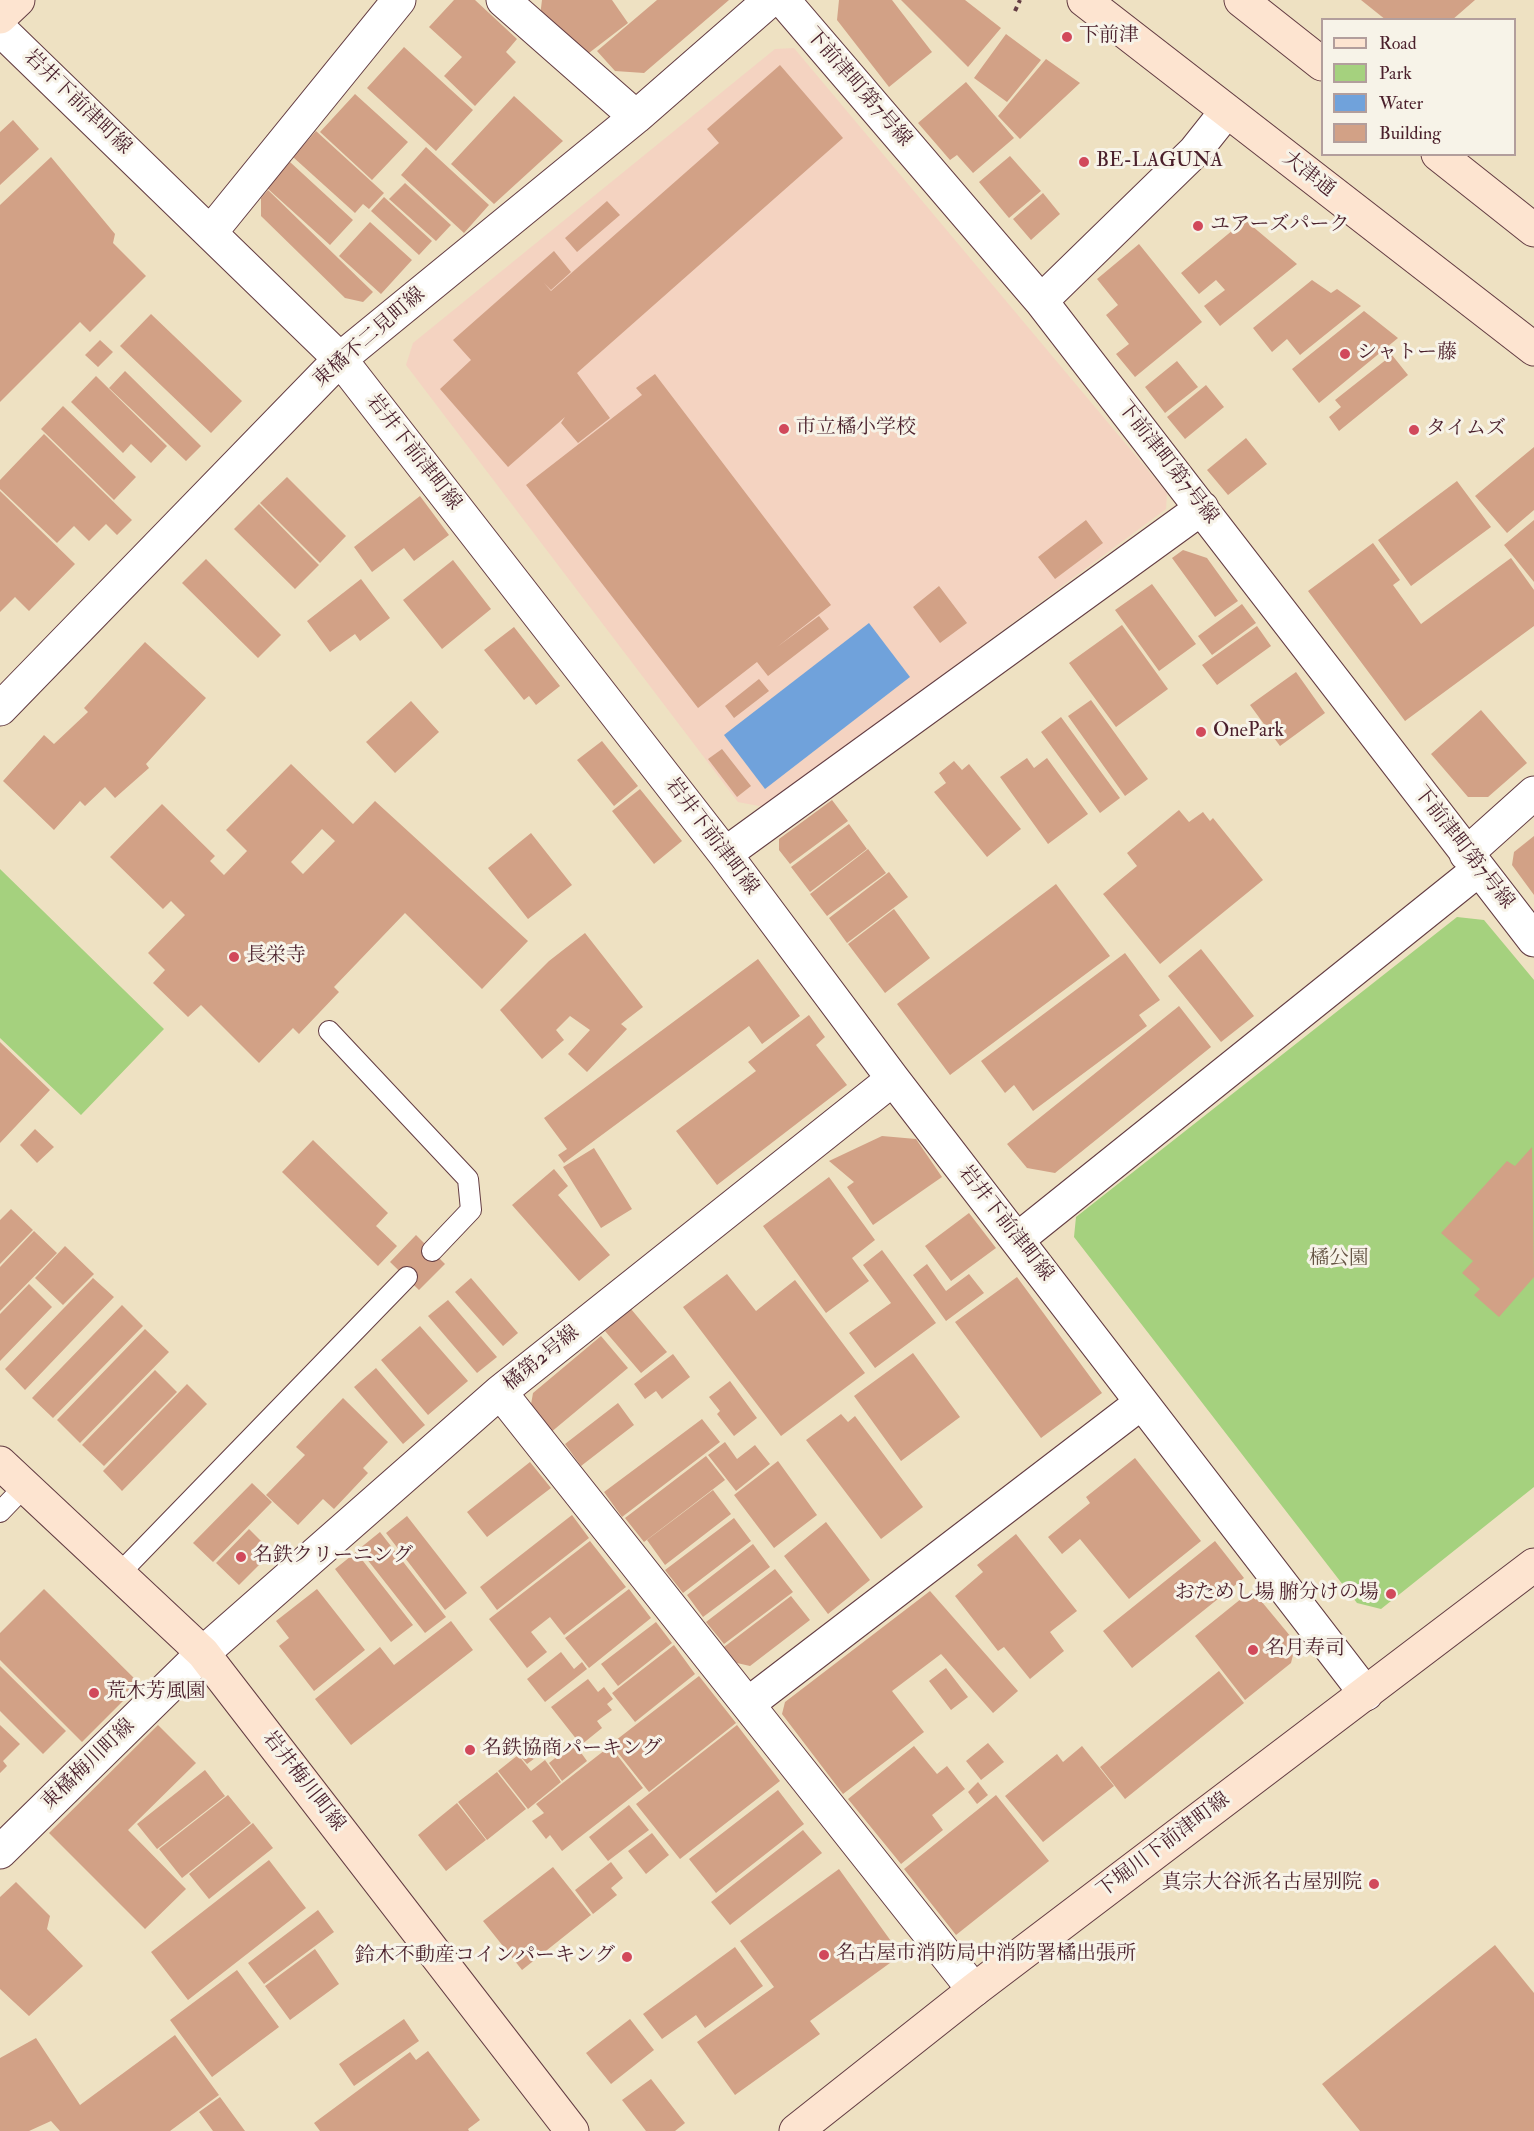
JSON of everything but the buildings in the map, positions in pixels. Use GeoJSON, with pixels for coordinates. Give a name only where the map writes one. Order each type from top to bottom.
{"type":"FeatureCollection","features":[{"type":"Feature","properties":{"kind":"street"},"geometry":{"type":"LineString","coordinates":[[0,17],[18,0]]}},
{"type":"Feature","properties":{"kind":"street"},"geometry":{"type":"LineString","coordinates":[[210,234],[399,0]]}},
{"type":"Feature","properties":{"kind":"street"},"geometry":{"type":"LineString","coordinates":[[503,0],[636,117]]}},
{"type":"Feature","properties":{"kind":"street","name":"東橘不二見町線"},"geometry":{"type":"LineString","coordinates":[[0,709],[340,359],[636,117],[770,0]]}},
{"type":"Feature","properties":{"kind":"street","name":"下前津町第7号線"},"geometry":{"type":"LineString","coordinates":[[783,0],[1041,301],[1472,862],[1534,939]]}},
{"type":"Feature","properties":{"kind":"street","name":"大津通"},"geometry":{"type":"LineString","coordinates":[[1084,0],[1534,349]]}},
{"type":"Feature","properties":{"kind":"street"},"geometry":{"type":"LineString","coordinates":[[1241,0],[1321,62]]}},
{"type":"Feature","properties":{"kind":"street","name":"岩井下前津町線"},"geometry":{"type":"LineString","coordinates":[[0,29],[340,359],[724,854],[893,1079],[1366,1694]]}},
{"type":"Feature","properties":{"kind":"street"},"geometry":{"type":"LineString","coordinates":[[1041,301],[1195,151],[1226,112]]}},
{"type":"Feature","properties":{"kind":"street"},"geometry":{"type":"LineString","coordinates":[[1441,156],[1534,230]]}},
{"type":"Feature","properties":{"kind":"street"},"geometry":{"type":"LineString","coordinates":[[724,854],[1202,508]]}},
{"type":"Feature","properties":{"kind":"street"},"geometry":{"type":"LineString","coordinates":[[1018,1239],[1472,862],[1534,793]]}},
{"type":"Feature","properties":{"kind":"street","name":"橘第2号線"},"geometry":{"type":"LineString","coordinates":[[203,1653],[500,1392],[893,1079]]}},
{"type":"Feature","properties":{"kind":"street"},"geometry":{"type":"LineString","coordinates":[[500,1392],[974,1989]]}},
{"type":"Feature","properties":{"kind":"street"},"geometry":{"type":"LineString","coordinates":[[748,1704],[1141,1403]]}},
{"type":"Feature","properties":{"kind":"street","name":"岩井梅川町線"},"geometry":{"type":"LineString","coordinates":[[0,1463],[203,1653],[572,2131]]}},
{"type":"Feature","properties":{"kind":"street","name":"下堀川下前津町線"},"geometry":{"type":"LineString","coordinates":[[796,2131],[974,1989],[1534,1565]]}},
{"type":"Feature","properties":{"kind":"street","name":"東橘梅川町線"},"geometry":{"type":"LineString","coordinates":[[0,1852],[203,1653]]}},
{"type":"Feature","properties":{"kind":"lane"},"geometry":{"type":"LineString","coordinates":[[329,1031],[468,1179],[471,1210],[432,1251]]}},
{"type":"Feature","properties":{"kind":"lane"},"geometry":{"type":"LineString","coordinates":[[119,1574],[407,1277]]}},
{"type":"Feature","properties":{"kind":"lane"},"geometry":{"type":"LineString","coordinates":[[0,1512],[25,1486]]}},
{"type":"Feature","properties":{"kind":"path"},"geometry":{"type":"LineString","coordinates":[[1015,11],[1020,0]]}},
{"type":"Feature","properties":{"kind":"shaded area","name":"市立橘小学校"},"geometry":{"type":"Polygon","coordinates":[[[794,48],[1167,493],[1166,509],[764,807],[738,802],[406,365],[413,343],[775,49],[794,48]]]}},
{"type":"Feature","properties":{"kind":"green space"},"geometry":{"type":"Polygon","coordinates":[[[0,869],[164,1029],[81,1115],[0,1038],[0,869]]]}},
{"type":"Feature","properties":{"kind":"green space","name":"橘公園"},"geometry":{"type":"Polygon","coordinates":[[[1457,917],[1484,920],[1534,980],[1534,1487],[1381,1609],[1357,1603],[1074,1237],[1076,1217],[1457,917]]]}},
{"type":"Feature","properties":{"kind":"water"},"geometry":{"type":"Polygon","coordinates":[[[869,623],[910,677],[765,789],[724,735],[869,623]]]}},
{"type":"Feature","properties":{"kind":"place","name":"下前津"},"geometry":{"type":"Point","coordinates":[1067,37]}},
{"type":"Feature","properties":{"kind":"place","name":"BE-LAGUNA"},"geometry":{"type":"Point","coordinates":[1084,162]}},
{"type":"Feature","properties":{"kind":"place","name":"ユアーズパーク"},"geometry":{"type":"Point","coordinates":[1198,226]}},
{"type":"Feature","properties":{"kind":"place","name":"シャトー藤"},"geometry":{"type":"Point","coordinates":[1345,354]}},
{"type":"Feature","properties":{"kind":"place","name":"市立橘小学校"},"geometry":{"type":"Point","coordinates":[784,429]}},
{"type":"Feature","properties":{"kind":"place","name":"タイムズ"},"geometry":{"type":"Point","coordinates":[1414,430]}},
{"type":"Feature","properties":{"kind":"place","name":"OnePark"},"geometry":{"type":"Point","coordinates":[1201,732]}},
{"type":"Feature","properties":{"kind":"place","name":"長栄寺"},"geometry":{"type":"Point","coordinates":[234,957]}},
{"type":"Feature","properties":{"kind":"place","name":"名鉄クリーニング"},"geometry":{"type":"Point","coordinates":[241,1557]}},
{"type":"Feature","properties":{"kind":"place","name":"おためし場 腑分けの場"},"geometry":{"type":"Point","coordinates":[1391,1594]}},
{"type":"Feature","properties":{"kind":"place","name":"名月寿司"},"geometry":{"type":"Point","coordinates":[1253,1650]}},
{"type":"Feature","properties":{"kind":"place","name":"荒木芳風園"},"geometry":{"type":"Point","coordinates":[94,1693]}},
{"type":"Feature","properties":{"kind":"place","name":"名鉄協商パーキング"},"geometry":{"type":"Point","coordinates":[470,1750]}},
{"type":"Feature","properties":{"kind":"place","name":"真宗大谷派名古屋別院"},"geometry":{"type":"Point","coordinates":[1374,1884]}},
{"type":"Feature","properties":{"kind":"place","name":"名古屋市消防局中消防署橘出張所"},"geometry":{"type":"Point","coordinates":[824,1955]}},
{"type":"Feature","properties":{"kind":"place","name":"鈴木不動産コインパーキング"},"geometry":{"type":"Point","coordinates":[627,1957]}}]}
